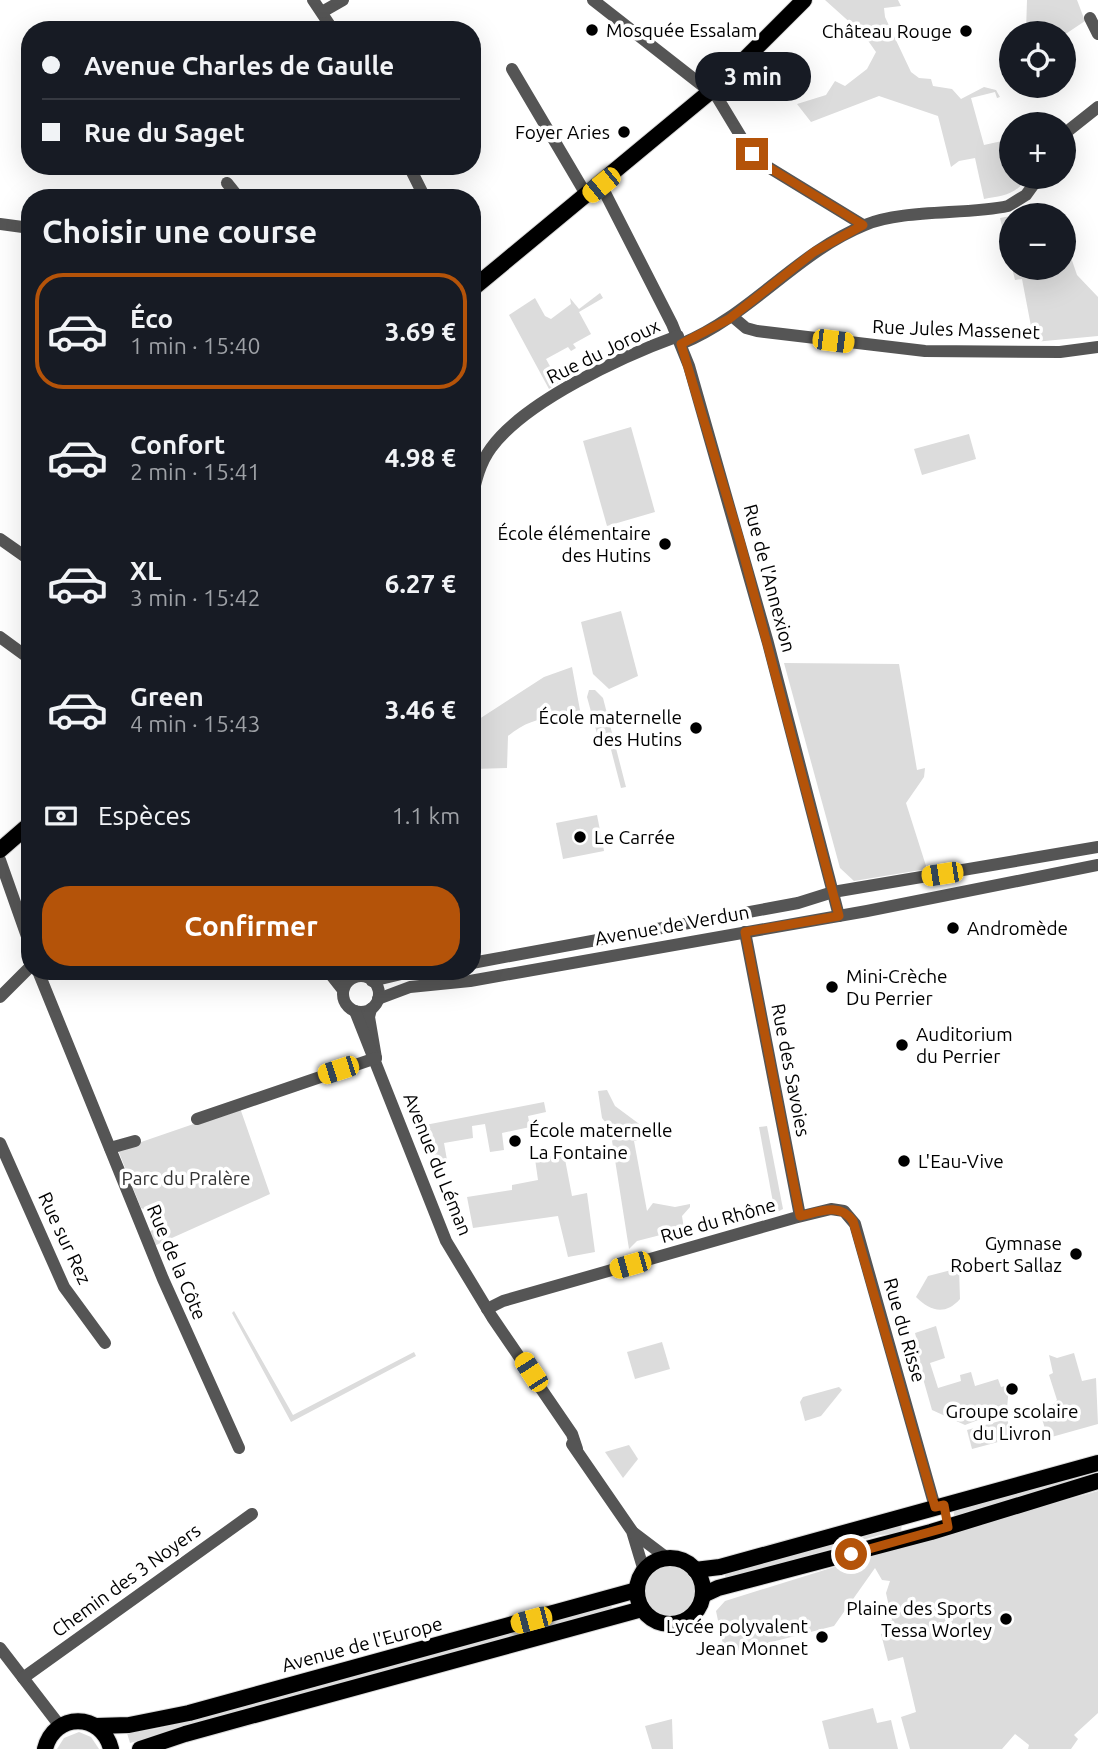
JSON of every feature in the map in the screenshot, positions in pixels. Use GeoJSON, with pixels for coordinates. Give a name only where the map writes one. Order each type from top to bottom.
{"type":"FeatureCollection","features":[{"type":"Feature","properties":{"kind":"main road"},"geometry":{"type":"LineString","coordinates":[[481,282],[601,185],[711,91],[804,0]]}},
{"type":"Feature","properties":{"kind":"main road"},"geometry":{"type":"LineString","coordinates":[[0,850],[21,832]]}},
{"type":"Feature","properties":{"kind":"main road"},"geometry":{"type":"LineString","coordinates":[[695,1570],[720,1567],[1098,1464]]}},
{"type":"Feature","properties":{"kind":"main road"},"geometry":{"type":"LineString","coordinates":[[703,1595],[718,1588],[931,1532],[1098,1481]]}},
{"type":"Feature","properties":{"kind":"main road"},"geometry":{"type":"LineString","coordinates":[[935,1507],[948,1527]]}},
{"type":"Feature","properties":{"kind":"main road"},"geometry":{"type":"LineString","coordinates":[[931,1532],[935,1507]]}},
{"type":"Feature","properties":{"kind":"main road"},"geometry":{"type":"LineString","coordinates":[[667,1558],[680,1560],[695,1570],[701,1579],[703,1595],[696,1612],[678,1623],[658,1622],[642,1609],[637,1590],[644,1571],[654,1562],[667,1558]]}},
{"type":"Feature","properties":{"kind":"main road","name":"Avenue de l'Europe"},"geometry":{"type":"LineString","coordinates":[[60,1726],[80,1720],[96,1726],[129,1725],[189,1713],[637,1590]]}},
{"type":"Feature","properties":{"kind":"main road","name":"Avenue de l'Europe"},"geometry":{"type":"LineString","coordinates":[[140,1749],[184,1734],[642,1609]]}},
{"type":"Feature","properties":{"kind":"main road"},"geometry":{"type":"LineString","coordinates":[[44,1748],[60,1726]]}},
{"type":"Feature","properties":{"kind":"main road"},"geometry":{"type":"LineString","coordinates":[[96,1726],[107,1737],[111,1749]]}},
{"type":"Feature","properties":{"kind":"street"},"geometry":{"type":"LineString","coordinates":[[313,0],[328,21]]}},
{"type":"Feature","properties":{"kind":"street"},"geometry":{"type":"LineString","coordinates":[[322,12],[343,0]]}},
{"type":"Feature","properties":{"kind":"street"},"geometry":{"type":"LineString","coordinates":[[593,0],[711,91],[725,106],[749,150],[760,162],[863,225],[1008,206],[1026,195],[1030,189]]}},
{"type":"Feature","properties":{"kind":"street"},"geometry":{"type":"LineString","coordinates":[[1090,18],[1098,34]]}},
{"type":"Feature","properties":{"kind":"street"},"geometry":{"type":"LineString","coordinates":[[512,69],[587,196]]}},
{"type":"Feature","properties":{"kind":"street"},"geometry":{"type":"LineString","coordinates":[[1076,124],[1098,107]]}},
{"type":"Feature","properties":{"kind":"street"},"geometry":{"type":"LineString","coordinates":[[227,183],[232,189]]}},
{"type":"Feature","properties":{"kind":"street","name":"Rue de l'Annexion"},"geometry":{"type":"LineString","coordinates":[[601,185],[679,340],[740,541],[839,916]]}},
{"type":"Feature","properties":{"kind":"street"},"geometry":{"type":"LineString","coordinates":[[0,223],[21,226]]}},
{"type":"Feature","properties":{"kind":"street","name":"Rue du Joroux"},"geometry":{"type":"LineString","coordinates":[[481,466],[489,451],[511,426],[575,384],[733,317],[814,252],[863,225]]}},
{"type":"Feature","properties":{"kind":"street","name":"Rue Jules Massenet"},"geometry":{"type":"LineString","coordinates":[[733,317],[746,328],[757,331],[925,351],[1060,352],[1098,347]]}},
{"type":"Feature","properties":{"kind":"street"},"geometry":{"type":"LineString","coordinates":[[0,539],[21,554]]}},
{"type":"Feature","properties":{"kind":"street"},"geometry":{"type":"LineString","coordinates":[[0,637],[21,652]]}},
{"type":"Feature","properties":{"kind":"street","name":"Avenue de Verdun"},"geometry":{"type":"LineString","coordinates":[[481,961],[799,902],[833,892],[1098,847]]}},
{"type":"Feature","properties":{"kind":"street"},"geometry":{"type":"LineString","coordinates":[[0,860],[21,920]]}},
{"type":"Feature","properties":{"kind":"street","name":"Avenue de Verdun"},"geometry":{"type":"LineString","coordinates":[[481,979],[839,916],[1098,865]]}},
{"type":"Feature","properties":{"kind":"street","name":"Rue des Savoies"},"geometry":{"type":"LineString","coordinates":[[745,932],[800,1216]]}},
{"type":"Feature","properties":{"kind":"street"},"geometry":{"type":"LineString","coordinates":[[0,996],[21,976]]}},
{"type":"Feature","properties":{"kind":"street","name":"Rue de la Côte"},"geometry":{"type":"LineString","coordinates":[[42,980],[163,1279],[239,1448]]}},
{"type":"Feature","properties":{"kind":"street"},"geometry":{"type":"LineString","coordinates":[[335,980],[343,990]]}},
{"type":"Feature","properties":{"kind":"street"},"geometry":{"type":"LineString","coordinates":[[347,980],[343,990],[345,1003],[355,1011],[374,1004],[378,988],[372,981],[376,980]]}},
{"type":"Feature","properties":{"kind":"street","name":"Avenue de Verdun"},"geometry":{"type":"LineString","coordinates":[[374,1004],[410,987],[476,980]]}},
{"type":"Feature","properties":{"kind":"street","name":"Avenue du Léman"},"geometry":{"type":"LineString","coordinates":[[374,1004],[369,1017],[375,1038],[376,1058],[446,1241],[490,1313],[495,1328],[566,1438],[577,1449],[632,1531],[644,1571]]}},
{"type":"Feature","properties":{"kind":"street","name":"Avenue du Léman"},"geometry":{"type":"LineString","coordinates":[[355,1011],[368,1048],[376,1058]]}},
{"type":"Feature","properties":{"kind":"street"},"geometry":{"type":"LineString","coordinates":[[197,1119],[376,1058]]}},
{"type":"Feature","properties":{"kind":"street"},"geometry":{"type":"LineString","coordinates":[[110,1148],[135,1141]]}},
{"type":"Feature","properties":{"kind":"street","name":"Rue sur Rez"},"geometry":{"type":"LineString","coordinates":[[0,1143],[64,1287],[105,1343]]}},
{"type":"Feature","properties":{"kind":"street","name":"Rue du Risse"},"geometry":{"type":"LineString","coordinates":[[800,1216],[835,1209],[844,1211],[853,1221],[935,1507]]}},
{"type":"Feature","properties":{"kind":"street","name":"Rue du Rhône"},"geometry":{"type":"LineString","coordinates":[[490,1313],[503,1301],[800,1216]]}},
{"type":"Feature","properties":{"kind":"street","name":"Chemin des 3 Noyers"},"geometry":{"type":"LineString","coordinates":[[23,1678],[252,1514]]}},
{"type":"Feature","properties":{"kind":"street","name":"Avenue du Léman"},"geometry":{"type":"LineString","coordinates":[[632,1531],[667,1558]]}},
{"type":"Feature","properties":{"kind":"street"},"geometry":{"type":"LineString","coordinates":[[0,1648],[60,1726]]}},
{"type":"Feature","properties":{"kind":"green space"},"geometry":{"type":"Polygon","coordinates":[[[825,0],[898,0],[901,6],[884,8],[885,17],[911,72],[919,78],[931,79],[933,86],[952,89],[961,99],[984,87],[996,90],[999,95],[997,98],[995,92],[971,98],[984,145],[999,142],[999,189],[1017,189],[1009,194],[984,199],[975,158],[959,161],[951,167],[938,116],[879,96],[811,122],[797,104],[826,95],[835,81],[845,86],[867,69],[876,52],[864,35],[825,0]]]}},
{"type":"Feature","properties":{"kind":"green space"},"geometry":{"type":"Polygon","coordinates":[[[1027,0],[1077,0],[1085,21],[1076,27],[1076,21],[1026,21],[1027,0]]]}},
{"type":"Feature","properties":{"kind":"green space"},"geometry":{"type":"Polygon","coordinates":[[[1076,272],[1098,297],[1098,336],[1034,342],[1022,280],[1076,280],[1076,272]]]}},
{"type":"Feature","properties":{"kind":"green space"},"geometry":{"type":"Polygon","coordinates":[[[600,293],[603,298],[579,312],[591,334],[573,344],[576,348],[571,351],[568,347],[546,359],[556,377],[565,372],[568,377],[549,389],[509,315],[535,298],[545,316],[551,319],[571,304],[570,298],[579,309],[600,293]]]}},
{"type":"Feature","properties":{"kind":"green space"},"geometry":{"type":"Polygon","coordinates":[[[631,427],[655,512],[607,526],[583,441],[631,427]]]}},
{"type":"Feature","properties":{"kind":"green space"},"geometry":{"type":"Polygon","coordinates":[[[969,434],[976,459],[922,475],[914,449],[969,434]]]}},
{"type":"Feature","properties":{"kind":"green space"},"geometry":{"type":"Polygon","coordinates":[[[621,611],[638,676],[609,689],[593,674],[581,622],[621,611]]]}},
{"type":"Feature","properties":{"kind":"green space"},"geometry":{"type":"Polygon","coordinates":[[[784,663],[899,664],[917,770],[925,768],[924,777],[906,803],[927,869],[854,881],[840,868],[784,663]]]}},
{"type":"Feature","properties":{"kind":"green space"},"geometry":{"type":"Polygon","coordinates":[[[572,667],[582,721],[552,718],[525,725],[508,736],[507,768],[481,769],[481,718],[544,677],[572,667]]]}},
{"type":"Feature","properties":{"kind":"green space"},"geometry":{"type":"Polygon","coordinates":[[[589,690],[595,690],[603,698],[626,787],[621,788],[608,738],[598,737],[587,697],[589,690]]]}},
{"type":"Feature","properties":{"kind":"green space","name":"Le Carrée"},"geometry":{"type":"Polygon","coordinates":[[[597,815],[604,851],[563,859],[556,823],[597,815]]]}},
{"type":"Feature","properties":{"kind":"green space"},"geometry":{"type":"Polygon","coordinates":[[[607,1090],[615,1106],[646,1129],[647,1137],[634,1141],[647,1211],[653,1203],[675,1207],[690,1204],[682,1216],[684,1229],[637,1241],[629,1249],[610,1128],[602,1118],[598,1091],[607,1090]]]}},
{"type":"Feature","properties":{"kind":"green space"},"geometry":{"type":"Polygon","coordinates":[[[544,1102],[546,1112],[528,1116],[530,1127],[502,1133],[504,1150],[490,1152],[485,1124],[472,1126],[473,1138],[444,1143],[447,1160],[433,1162],[420,1126],[544,1102]]]}},
{"type":"Feature","properties":{"kind":"green space","name":"Parc du Pralère"},"geometry":{"type":"Polygon","coordinates":[[[240,1108],[270,1194],[154,1246],[148,1232],[155,1229],[148,1211],[141,1208],[118,1150],[240,1108]]]}},
{"type":"Feature","properties":{"kind":"green space"},"geometry":{"type":"Polygon","coordinates":[[[767,1126],[783,1209],[775,1213],[759,1127],[767,1126]]]}},
{"type":"Feature","properties":{"kind":"green space"},"geometry":{"type":"Polygon","coordinates":[[[564,1154],[572,1196],[587,1193],[595,1252],[568,1257],[558,1216],[473,1228],[467,1197],[512,1190],[512,1185],[538,1180],[535,1159],[564,1154]]]}},
{"type":"Feature","properties":{"kind":"green space"},"geometry":{"type":"Polygon","coordinates":[[[959,1268],[960,1299],[949,1308],[932,1308],[916,1297],[928,1276],[959,1268]]]}},
{"type":"Feature","properties":{"kind":"green space"},"geometry":{"type":"Polygon","coordinates":[[[234,1311],[293,1415],[414,1352],[416,1356],[291,1422],[232,1313],[234,1311]]]}},
{"type":"Feature","properties":{"kind":"green space"},"geometry":{"type":"Polygon","coordinates":[[[936,1326],[945,1358],[930,1363],[938,1388],[961,1381],[960,1375],[971,1372],[975,1386],[998,1379],[1001,1387],[1009,1385],[1007,1409],[965,1425],[932,1410],[914,1347],[918,1345],[915,1333],[936,1326]]]}},
{"type":"Feature","properties":{"kind":"green space"},"geometry":{"type":"Polygon","coordinates":[[[662,1342],[670,1369],[635,1379],[627,1352],[662,1342]]]}},
{"type":"Feature","properties":{"kind":"green space"},"geometry":{"type":"Polygon","coordinates":[[[1074,1353],[1082,1381],[1096,1378],[1098,1424],[1048,1438],[1042,1419],[1057,1400],[1049,1375],[1053,1373],[1049,1355],[1057,1358],[1074,1353]]]}},
{"type":"Feature","properties":{"kind":"green space"},"geometry":{"type":"Polygon","coordinates":[[[839,1387],[842,1390],[821,1416],[805,1421],[800,1402],[803,1397],[839,1387]]]}},
{"type":"Feature","properties":{"kind":"green space"},"geometry":{"type":"Polygon","coordinates":[[[1007,1419],[1013,1438],[972,1449],[967,1430],[1007,1419]]]}},
{"type":"Feature","properties":{"kind":"green space"},"geometry":{"type":"Polygon","coordinates":[[[629,1445],[638,1459],[623,1478],[605,1452],[629,1445]]]}},
{"type":"Feature","properties":{"kind":"green space"},"geometry":{"type":"Polygon","coordinates":[[[1098,1469],[1098,1475],[966,1512],[955,1518],[952,1506],[1098,1469]]]}},
{"type":"Feature","properties":{"kind":"green space","name":"Plaine des Sports Tessa Worley"},"geometry":{"type":"Polygon","coordinates":[[[1098,1491],[1098,1713],[1074,1735],[1078,1739],[1071,1749],[1028,1749],[1029,1745],[1015,1734],[1002,1749],[910,1749],[901,1717],[916,1712],[903,1657],[888,1661],[881,1634],[889,1632],[886,1622],[892,1620],[886,1593],[890,1581],[882,1580],[875,1568],[834,1626],[725,1654],[716,1611],[725,1601],[892,1549],[1098,1491]]]}},
{"type":"Feature","properties":{"kind":"green space"},"geometry":{"type":"Polygon","coordinates":[[[902,1521],[901,1533],[880,1535],[726,1579],[724,1572],[902,1521]]]}},
{"type":"Feature","properties":{"kind":"green space"},"geometry":{"type":"Polygon","coordinates":[[[670,1566],[688,1573],[695,1591],[688,1609],[670,1616],[652,1609],[645,1591],[652,1573],[670,1566]]]}},
{"type":"Feature","properties":{"kind":"green space"},"geometry":{"type":"Polygon","coordinates":[[[610,1600],[612,1609],[130,1743],[127,1733],[156,1729],[586,1611],[610,1600]]]}},
{"type":"Feature","properties":{"kind":"green space"},"geometry":{"type":"Polygon","coordinates":[[[873,1708],[877,1723],[891,1720],[898,1749],[829,1749],[822,1721],[873,1708]]]}},
{"type":"Feature","properties":{"kind":"green space"},"geometry":{"type":"Polygon","coordinates":[[[672,1719],[673,1749],[652,1749],[645,1726],[672,1719]]]}},
{"type":"Feature","properties":{"kind":"green space"},"geometry":{"type":"Polygon","coordinates":[[[79,1732],[91,1737],[99,1749],[57,1749],[64,1738],[79,1732]]]}},
{"type":"Feature","properties":{"kind":"place","name":"Mosquée Essalam"},"geometry":{"type":"Point","coordinates":[592,30]}},
{"type":"Feature","properties":{"kind":"place","name":"Château Rouge"},"geometry":{"type":"Point","coordinates":[966,31]}},
{"type":"Feature","properties":{"kind":"place","name":"Foyer Aries"},"geometry":{"type":"Point","coordinates":[624,132]}},
{"type":"Feature","properties":{"kind":"place","name":"École élémentaire des Hutins"},"geometry":{"type":"Point","coordinates":[665,544]}},
{"type":"Feature","properties":{"kind":"place","name":"École maternelle des Hutins"},"geometry":{"type":"Point","coordinates":[696,728]}},
{"type":"Feature","properties":{"kind":"place","name":"Le Carrée"},"geometry":{"type":"Point","coordinates":[580,837]}},
{"type":"Feature","properties":{"kind":"place","name":"Andromède"},"geometry":{"type":"Point","coordinates":[953,928]}},
{"type":"Feature","properties":{"kind":"place","name":"Mini-Crèche Du Perrier"},"geometry":{"type":"Point","coordinates":[832,987]}},
{"type":"Feature","properties":{"kind":"place","name":"Auditorium du Perrier"},"geometry":{"type":"Point","coordinates":[902,1045]}},
{"type":"Feature","properties":{"kind":"place","name":"École maternelle La Fontaine"},"geometry":{"type":"Point","coordinates":[515,1141]}},
{"type":"Feature","properties":{"kind":"place","name":"L'Eau-Vive"},"geometry":{"type":"Point","coordinates":[904,1161]}},
{"type":"Feature","properties":{"kind":"place","name":"Gymnase Robert Sallaz"},"geometry":{"type":"Point","coordinates":[1076,1254]}},
{"type":"Feature","properties":{"kind":"place","name":"Groupe scolaire du Livron"},"geometry":{"type":"Point","coordinates":[1012,1389]}},
{"type":"Feature","properties":{"kind":"place","name":"Plaine des Sports Tessa Worley"},"geometry":{"type":"Point","coordinates":[1006,1619]}},
{"type":"Feature","properties":{"kind":"place","name":"Lycée polyvalent Jean Monnet"},"geometry":{"type":"Point","coordinates":[822,1637]}},
{"type":"Feature","properties":{"kind":"route"},"geometry":{"type":"LineString","coordinates":[[752,154],[760,162],[836,206],[863,225],[814,252],[729,319],[681,344],[740,541],[839,916],[745,932],[800,1216],[835,1209],[844,1211],[853,1221],[935,1507],[944,1505],[948,1519],[948,1527],[851,1554]]}}]}
